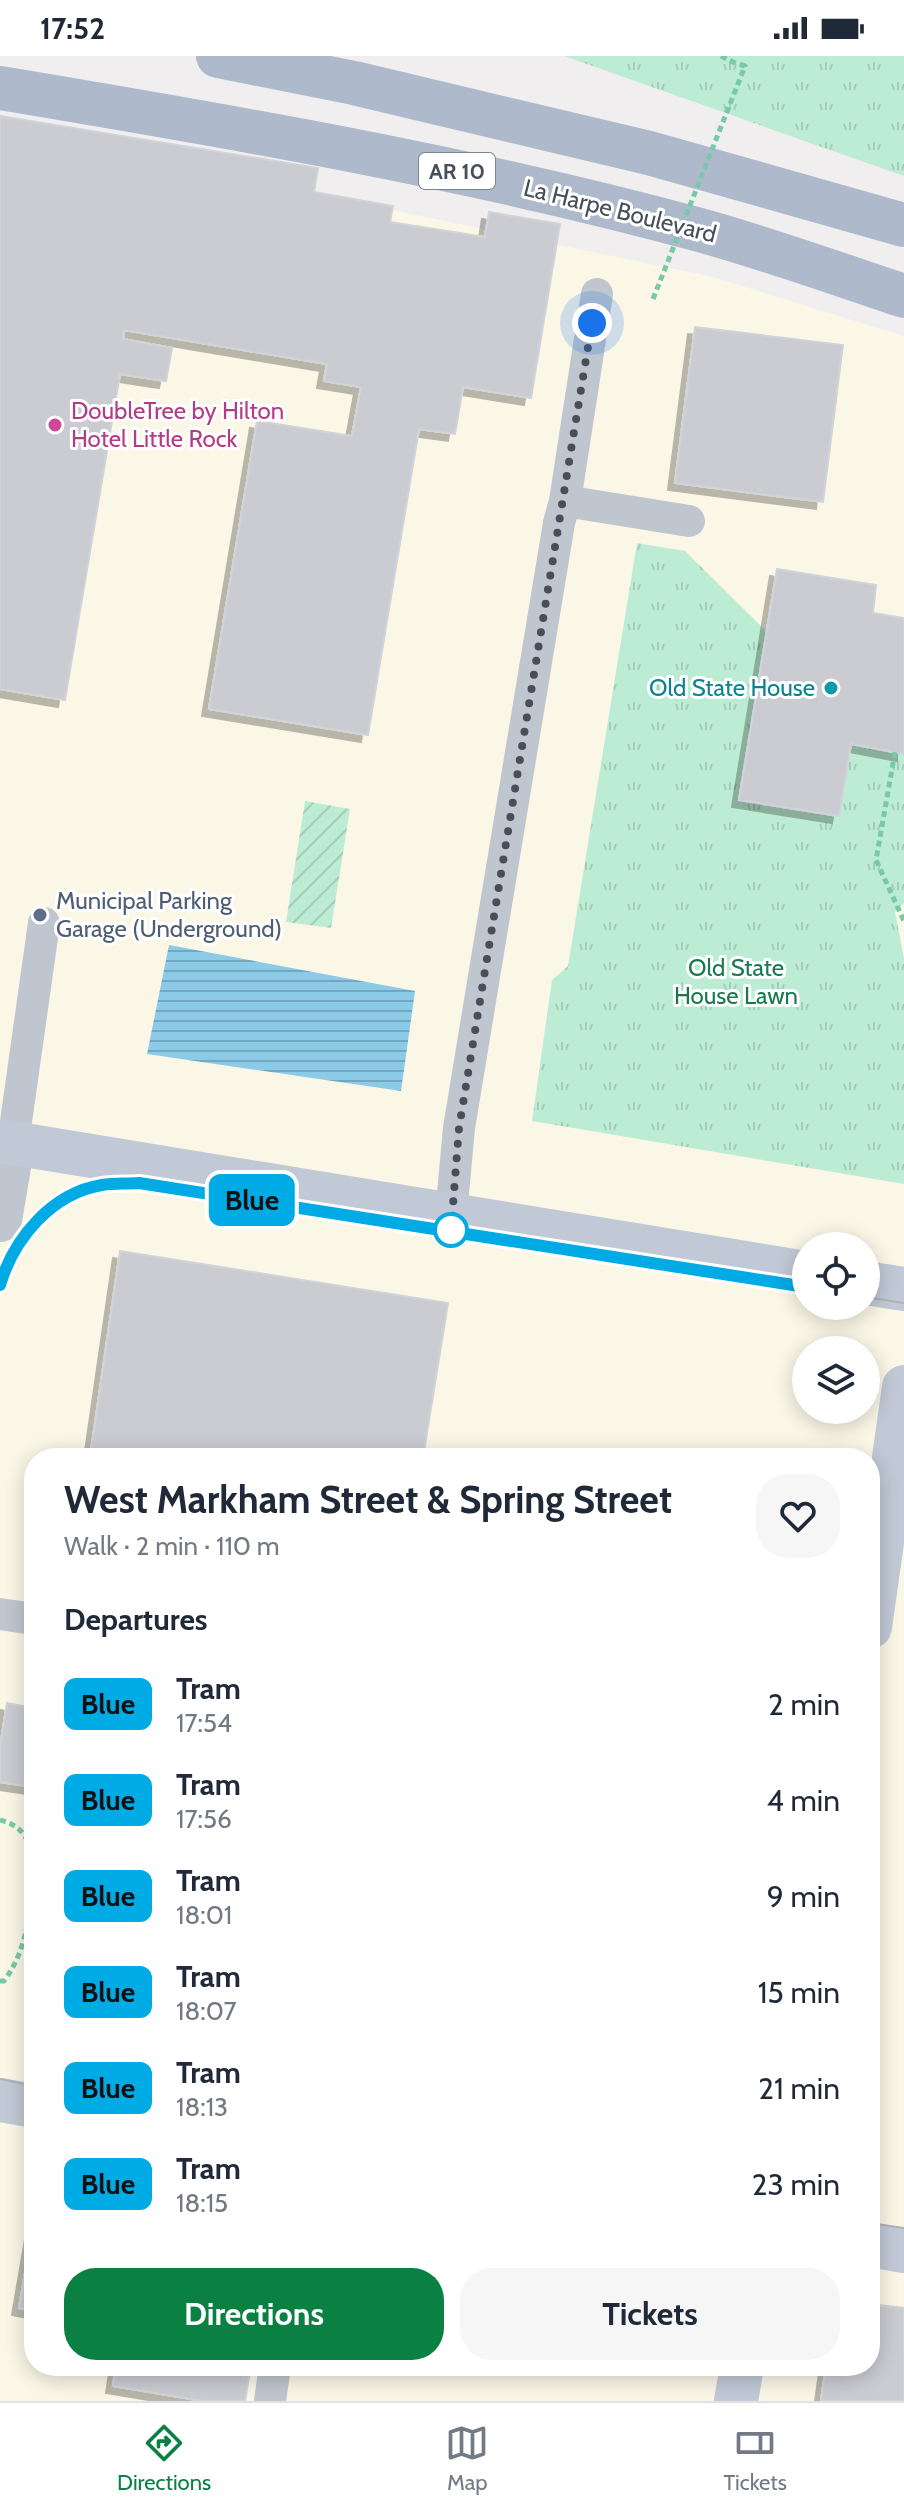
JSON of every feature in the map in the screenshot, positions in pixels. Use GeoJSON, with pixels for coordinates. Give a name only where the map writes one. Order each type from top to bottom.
{"type":"FeatureCollection","features":[{"type":"Feature","properties":{"kind":"main road","name":"AR 10"},"geometry":{"type":"LineString","coordinates":[[218,56],[354,83],[649,153],[904,225]]}},
{"type":"Feature","properties":{"kind":"main road","name":"La Harpe Boulevard"},"geometry":{"type":"LineString","coordinates":[[0,88],[244,129],[491,178],[698,229],[904,296]]}},
{"type":"Feature","properties":{"kind":"street"},"geometry":{"type":"LineString","coordinates":[[0,1220],[6,1142],[792,1271]]}},
{"type":"Feature","properties":{"kind":"street"},"geometry":{"type":"LineString","coordinates":[[880,1285],[904,1289]]}},
{"type":"Feature","properties":{"kind":"street"},"geometry":{"type":"LineString","coordinates":[[880,1556],[904,1387]]}},
{"type":"Feature","properties":{"kind":"street"},"geometry":{"type":"LineString","coordinates":[[0,2100],[24,2104]]}},
{"type":"Feature","properties":{"kind":"street"},"geometry":{"type":"LineString","coordinates":[[880,2247],[904,2251]]}},
{"type":"Feature","properties":{"kind":"street"},"geometry":{"type":"LineString","coordinates":[[736,2401],[740,2376]]}},
{"type":"Feature","properties":{"kind":"lane"},"geometry":{"type":"LineString","coordinates":[[451,1215],[459,1128],[597,294]]}},
{"type":"Feature","properties":{"kind":"lane"},"geometry":{"type":"LineString","coordinates":[[565,501],[689,521]]}},
{"type":"Feature","properties":{"kind":"lane"},"geometry":{"type":"LineString","coordinates":[[6,1142],[44,923]]}},
{"type":"Feature","properties":{"kind":"lane"},"geometry":{"type":"LineString","coordinates":[[0,1614],[24,1618]]}},
{"type":"Feature","properties":{"kind":"lane"},"geometry":{"type":"LineString","coordinates":[[270,2401],[274,2376]]}},
{"type":"Feature","properties":{"kind":"path"},"geometry":{"type":"LineString","coordinates":[[653,299],[745,66],[721,56]]}},
{"type":"Feature","properties":{"kind":"path"},"geometry":{"type":"LineString","coordinates":[[895,752],[876,860],[904,921]]}},
{"type":"Feature","properties":{"kind":"path"},"geometry":{"type":"LineString","coordinates":[[0,1820],[15,1825],[24,1834]]}},
{"type":"Feature","properties":{"kind":"path"},"geometry":{"type":"LineString","coordinates":[[0,1981],[4,1981],[18,1962],[24,1943]]}},
{"type":"Feature","properties":{"kind":"shaded area"},"geometry":{"type":"Polygon","coordinates":[[[0,128],[713,277],[904,336],[904,2401],[0,2401],[0,128]]]}},
{"type":"Feature","properties":{"kind":"green space"},"geometry":{"type":"Polygon","coordinates":[[[564,56],[904,56],[904,176],[564,56]]]}},
{"type":"Feature","properties":{"kind":"green space","name":"Old State House Lawn"},"geometry":{"type":"Polygon","coordinates":[[[637,543],[685,551],[767,632],[740,800],[839,816],[851,744],[904,754],[904,903],[895,912],[904,959],[904,1184],[532,1121],[552,980],[568,966],[637,543]]]}},
{"type":"Feature","properties":{"kind":"green space"},"geometry":{"type":"Polygon","coordinates":[[[305,801],[350,809],[331,928],[286,922],[305,801]]]}},
{"type":"Feature","properties":{"kind":"water"},"geometry":{"type":"Polygon","coordinates":[[[169,945],[415,991],[401,1091],[147,1054],[169,945]]]}},
{"type":"Feature","properties":{"kind":"building","name":"DoubleTree by Hilton Hotel Little Rock"},"geometry":{"type":"Polygon","coordinates":[[[0,116],[318,168],[314,192],[393,206],[390,222],[485,237],[489,212],[560,224],[531,398],[463,387],[455,434],[419,429],[368,735],[209,709],[257,421],[352,436],[361,387],[324,381],[327,364],[124,330],[123,339],[172,348],[166,381],[120,374],[65,700],[0,689],[0,116]]]}},
{"type":"Feature","properties":{"kind":"building"},"geometry":{"type":"Polygon","coordinates":[[[695,327],[843,345],[823,502],[675,483],[695,327]]]}},
{"type":"Feature","properties":{"kind":"building","name":"Old State House"},"geometry":{"type":"Polygon","coordinates":[[[777,569],[876,585],[873,613],[904,618],[904,754],[851,744],[839,816],[739,800],[777,569]]]}},
{"type":"Feature","properties":{"kind":"building"},"geometry":{"type":"Polygon","coordinates":[[[120,1251],[448,1303],[425,1448],[91,1448],[120,1251]]]}},
{"type":"Feature","properties":{"kind":"building"},"geometry":{"type":"Polygon","coordinates":[[[7,1703],[24,1706],[24,1786],[0,1782],[0,1748],[7,1703]]]}},
{"type":"Feature","properties":{"kind":"building"},"geometry":{"type":"Polygon","coordinates":[[[24,2279],[24,2309],[19,2308],[24,2279]]]}},
{"type":"Feature","properties":{"kind":"building"},"geometry":{"type":"Polygon","coordinates":[[[880,2305],[904,2308],[904,2401],[821,2401],[825,2376],[880,2376],[880,2305]]]}},
{"type":"Feature","properties":{"kind":"building"},"geometry":{"type":"Polygon","coordinates":[[[114,2376],[249,2376],[245,2401],[203,2401],[113,2386],[114,2376]]]}},
{"type":"Feature","properties":{"kind":"tram line"},"geometry":{"type":"LineString","coordinates":[[0,1285],[10,1259],[25,1235],[55,1204],[83,1190],[139,1183],[792,1285]]}},
{"type":"Feature","properties":{"kind":"tram line","name":"Blue"},"geometry":{"type":"LineString","coordinates":[[0,1285],[19,1243],[41,1216],[67,1196],[101,1185],[139,1183],[792,1285]]}},
{"type":"Feature","properties":{"kind":"tram line"},"geometry":{"type":"LineString","coordinates":[[880,1299],[904,1303]]}},
{"type":"Feature","properties":{"kind":"tram line"},"geometry":{"type":"LineString","coordinates":[[0,2079],[24,2084]]}},
{"type":"Feature","properties":{"kind":"tram line"},"geometry":{"type":"LineString","coordinates":[[880,2224],[904,2228]]}},
{"type":"Feature","properties":{"kind":"place","name":"DoubleTree by Hilton Hotel Little Rock"},"geometry":{"type":"Point","coordinates":[55,425]}},
{"type":"Feature","properties":{"kind":"place","name":"Old State House"},"geometry":{"type":"Point","coordinates":[831,688]}},
{"type":"Feature","properties":{"kind":"place","name":"Municipal Parking Garage (Underground)"},"geometry":{"type":"Point","coordinates":[40,915]}},
{"type":"Feature","properties":{"kind":"route"},"geometry":{"type":"LineString","coordinates":[[451,1230],[459,1128],[592,323]]}}]}
